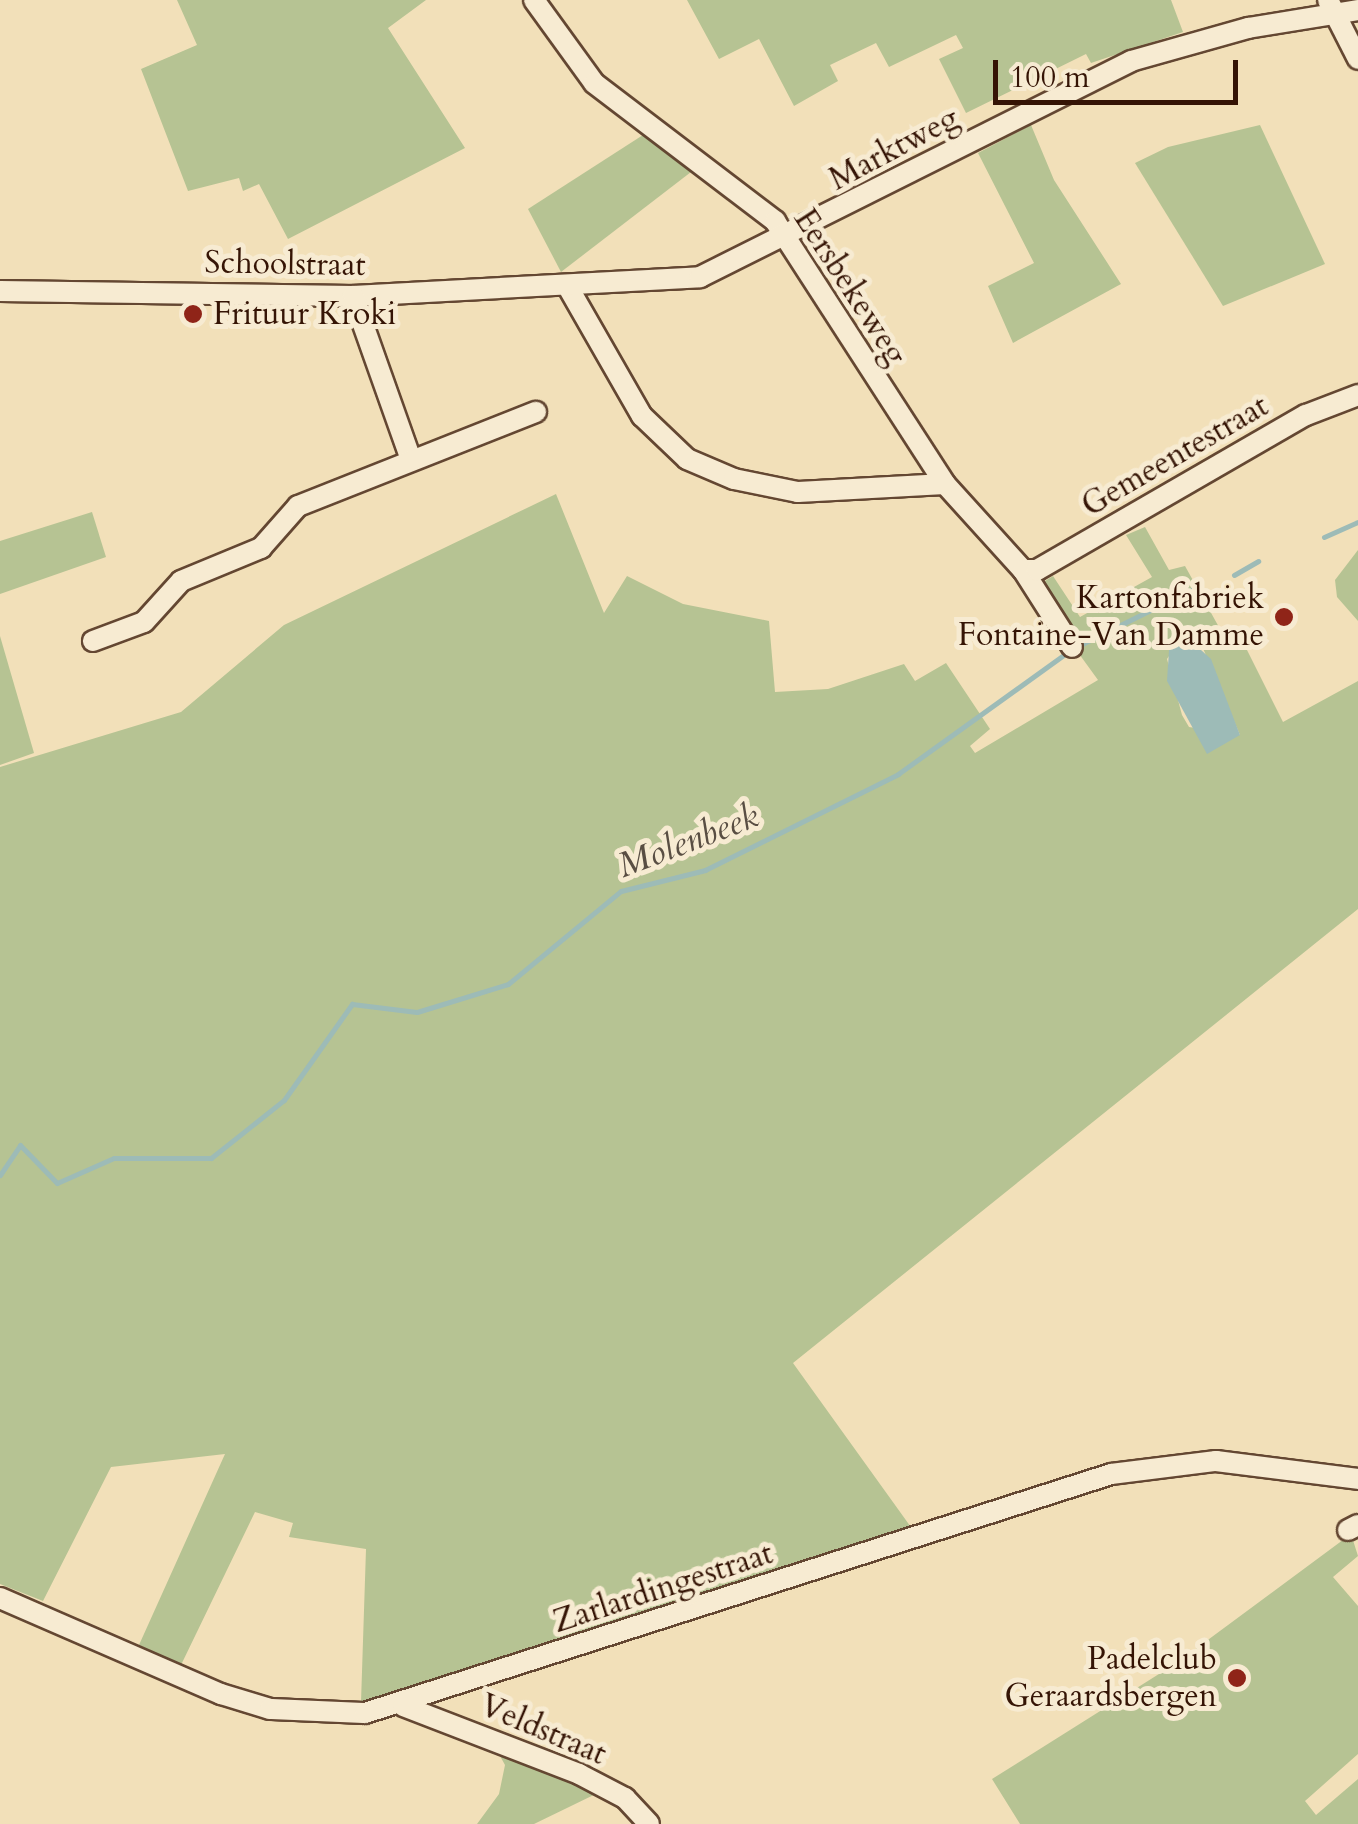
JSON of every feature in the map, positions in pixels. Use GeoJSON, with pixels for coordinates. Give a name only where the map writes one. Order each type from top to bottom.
{"type":"FeatureCollection","features":[{"type":"Feature","properties":{"kind":"street","name":"Eersbekeweg"},"geometry":{"type":"LineString","coordinates":[[534,0],[594,82],[775,221],[944,484],[1023,570],[1072,647]]}},
{"type":"Feature","properties":{"kind":"street","name":"Marktweg"},"geometry":{"type":"LineString","coordinates":[[568,288],[700,277],[786,240],[1131,61],[1330,7],[1358,10]]}},
{"type":"Feature","properties":{"kind":"street"},"geometry":{"type":"LineString","coordinates":[[1330,7],[1358,59]]}},
{"type":"Feature","properties":{"kind":"street"},"geometry":{"type":"LineString","coordinates":[[568,288],[642,416],[687,459],[734,480],[798,492],[944,484]]}},
{"type":"Feature","properties":{"kind":"street","name":"Schoolstraat"},"geometry":{"type":"LineString","coordinates":[[0,291],[353,296],[568,288]]}},
{"type":"Feature","properties":{"kind":"street"},"geometry":{"type":"LineString","coordinates":[[353,296],[411,460]]}},
{"type":"Feature","properties":{"kind":"street","name":"Gemeentestraat"},"geometry":{"type":"LineString","coordinates":[[1023,570],[1037,570],[1306,415],[1358,395]]}},
{"type":"Feature","properties":{"kind":"street"},"geometry":{"type":"LineString","coordinates":[[93,641],[144,622],[181,582],[261,548],[298,506],[536,412]]}},
{"type":"Feature","properties":{"kind":"street","name":"Zarlardingestraat"},"geometry":{"type":"LineString","coordinates":[[0,1598],[170,1675],[270,1709],[325,1714],[403,1706],[1111,1474],[1216,1461],[1358,1479]]}},
{"type":"Feature","properties":{"kind":"street","name":"Veldstraat"},"geometry":{"type":"LineString","coordinates":[[403,1706],[578,1774],[625,1798],[649,1824]]}},
{"type":"Feature","properties":{"kind":"green space"},"geometry":{"type":"Polygon","coordinates":[[[177,0],[426,0],[388,28],[465,148],[288,239],[259,184],[243,191],[239,178],[188,191],[141,69],[197,45],[177,0]]]}},
{"type":"Feature","properties":{"kind":"green space"},"geometry":{"type":"Polygon","coordinates":[[[687,0],[1171,0],[1183,32],[1091,63],[1086,54],[966,113],[939,59],[963,48],[956,35],[889,67],[876,43],[830,65],[838,81],[794,106],[759,39],[719,59],[687,0]]]}},
{"type":"Feature","properties":{"kind":"green space"},"geometry":{"type":"Polygon","coordinates":[[[1031,125],[1054,180],[1121,284],[1013,343],[988,286],[1034,263],[978,153],[1031,125]]]}},
{"type":"Feature","properties":{"kind":"green space"},"geometry":{"type":"Polygon","coordinates":[[[1260,125],[1325,264],[1223,306],[1135,163],[1168,147],[1260,125]]]}},
{"type":"Feature","properties":{"kind":"green space"},"geometry":{"type":"Polygon","coordinates":[[[643,135],[691,172],[561,272],[528,209],[643,135]]]}},
{"type":"Feature","properties":{"kind":"green space"},"geometry":{"type":"Polygon","coordinates":[[[556,494],[604,613],[627,576],[683,604],[769,621],[775,692],[828,689],[904,664],[915,681],[946,663],[990,729],[970,746],[975,753],[1098,680],[1032,589],[1053,576],[1080,617],[1152,577],[1126,535],[1145,527],[1169,570],[1185,566],[1225,638],[1238,632],[1283,722],[1358,681],[1358,909],[793,1363],[913,1530],[361,1702],[366,1549],[289,1537],[293,1523],[255,1512],[181,1665],[139,1645],[225,1454],[111,1467],[43,1601],[0,1584],[0,767],[181,712],[284,625],[556,494]],[[1190,641],[1178,643],[1167,659],[1182,715],[1189,727],[1240,735],[1202,646],[1190,641]]]}},
{"type":"Feature","properties":{"kind":"green space"},"geometry":{"type":"Polygon","coordinates":[[[92,512],[106,557],[0,594],[0,541],[92,512]]]}},
{"type":"Feature","properties":{"kind":"green space"},"geometry":{"type":"Polygon","coordinates":[[[1358,550],[1358,621],[1337,597],[1335,580],[1358,550]]]}},
{"type":"Feature","properties":{"kind":"green space"},"geometry":{"type":"Polygon","coordinates":[[[0,636],[34,753],[0,765],[0,636]]]}},
{"type":"Feature","properties":{"kind":"green space"},"geometry":{"type":"Polygon","coordinates":[[[1351,1534],[1358,1556],[1333,1577],[1358,1606],[1358,1754],[1305,1801],[1316,1815],[1358,1779],[1358,1824],[1020,1824],[992,1779],[1178,1662],[1351,1534]]]}},
{"type":"Feature","properties":{"kind":"green space"},"geometry":{"type":"Polygon","coordinates":[[[494,1745],[604,1790],[534,1824],[477,1824],[499,1794],[505,1765],[494,1745]]]}},
{"type":"Feature","properties":{"kind":"water"},"geometry":{"type":"Polygon","coordinates":[[[1191,641],[1211,659],[1240,735],[1207,754],[1167,681],[1169,650],[1191,641]]]}},
{"type":"Feature","properties":{"kind":"waterway","name":"Molenbeek"},"geometry":{"type":"LineString","coordinates":[[1324,537],[1358,522]]}},
{"type":"Feature","properties":{"kind":"waterway","name":"Molenbeek"},"geometry":{"type":"LineString","coordinates":[[1234,575],[1258,561]]}},
{"type":"Feature","properties":{"kind":"waterway","name":"Molenbeek"},"geometry":{"type":"LineString","coordinates":[[1080,645],[1201,585]]}},
{"type":"Feature","properties":{"kind":"waterway","name":"Molenbeek"},"geometry":{"type":"LineString","coordinates":[[0,1175],[20,1145],[57,1183],[114,1158],[211,1158],[284,1100],[352,1004],[417,1012],[508,984],[621,891],[705,870],[898,774],[1065,654]]}},
{"type":"Feature","properties":{"kind":"place","name":"Frituur Kroki"},"geometry":{"type":"Point","coordinates":[193,314]}},
{"type":"Feature","properties":{"kind":"place","name":"Kartonfabriek Fontaine-Van Damme"},"geometry":{"type":"Point","coordinates":[1284,617]}},
{"type":"Feature","properties":{"kind":"place","name":"Padelclub Geraardsbergen"},"geometry":{"type":"Point","coordinates":[1237,1678]}}]}
